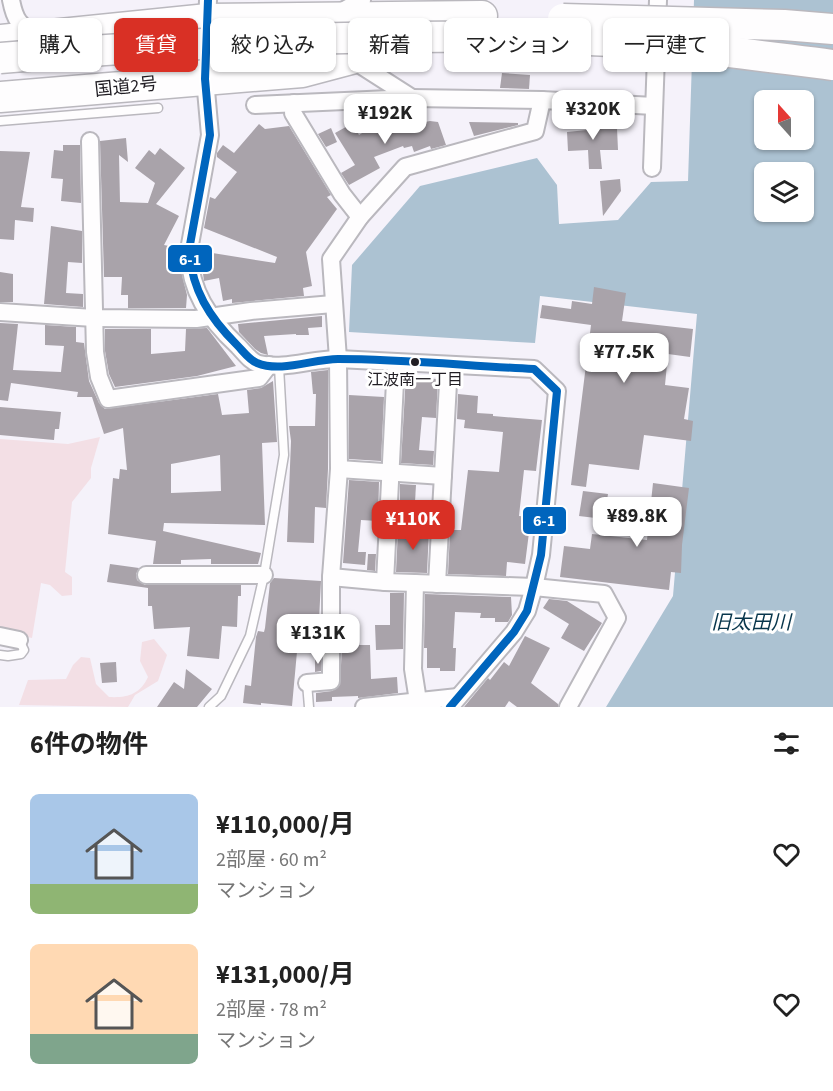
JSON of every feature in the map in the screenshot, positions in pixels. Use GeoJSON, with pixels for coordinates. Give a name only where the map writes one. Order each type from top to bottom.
{"type":"FeatureCollection","features":[{"type":"Feature","properties":{"kind":"highway"},"geometry":{"type":"LineString","coordinates":[[102,26],[208,9],[331,18],[470,16],[784,25],[833,29]]}},
{"type":"Feature","properties":{"kind":"highway","name":"国道2号"},"geometry":{"type":"LineString","coordinates":[[432,30],[470,16]]}},
{"type":"Feature","properties":{"kind":"highway"},"geometry":{"type":"LineString","coordinates":[[0,58],[250,40],[476,37],[591,40],[716,51],[833,65]]}},
{"type":"Feature","properties":{"kind":"highway"},"geometry":{"type":"LineString","coordinates":[[0,40],[18,38]]}},
{"type":"Feature","properties":{"kind":"highway","name":"国道2号"},"geometry":{"type":"LineString","coordinates":[[0,98],[66,104],[205,79],[302,72],[348,60]]}},
{"type":"Feature","properties":{"kind":"street"},"geometry":{"type":"LineString","coordinates":[[11,0],[14,16],[18,22]]}},
{"type":"Feature","properties":{"kind":"street"},"geometry":{"type":"LineString","coordinates":[[331,18],[362,0]]}},
{"type":"Feature","properties":{"kind":"street"},"geometry":{"type":"LineString","coordinates":[[652,168],[658,0]]}},
{"type":"Feature","properties":{"kind":"street"},"geometry":{"type":"LineString","coordinates":[[208,9],[205,79],[210,135],[189,250],[189,265],[195,289],[202,304],[219,329],[256,363],[274,366],[338,359],[534,369],[557,391],[541,555],[526,611],[514,632],[454,702],[418,701],[364,707]]}},
{"type":"Feature","properties":{"kind":"street"},"geometry":{"type":"LineString","coordinates":[[371,72],[412,98]]}},
{"type":"Feature","properties":{"kind":"street"},"geometry":{"type":"LineString","coordinates":[[255,105],[412,98],[542,100],[654,106]]}},
{"type":"Feature","properties":{"kind":"street"},"geometry":{"type":"LineString","coordinates":[[307,683],[331,681],[331,577],[339,469],[338,359],[331,259],[360,217],[405,167],[536,131],[542,100]]}},
{"type":"Feature","properties":{"kind":"street"},"geometry":{"type":"LineString","coordinates":[[294,103],[293,113],[342,194],[360,217]]}},
{"type":"Feature","properties":{"kind":"street"},"geometry":{"type":"LineString","coordinates":[[90,141],[97,361],[99,377],[108,399],[259,378],[274,366]]}},
{"type":"Feature","properties":{"kind":"street"},"geometry":{"type":"LineString","coordinates":[[0,312],[94,318],[212,318],[333,304]]}},
{"type":"Feature","properties":{"kind":"street"},"geometry":{"type":"LineString","coordinates":[[385,582],[396,362]]}},
{"type":"Feature","properties":{"kind":"street"},"geometry":{"type":"LineString","coordinates":[[437,584],[449,364]]}},
{"type":"Feature","properties":{"kind":"street"},"geometry":{"type":"LineString","coordinates":[[339,469],[443,476]]}},
{"type":"Feature","properties":{"kind":"street"},"geometry":{"type":"LineString","coordinates":[[146,575],[264,575]]}},
{"type":"Feature","properties":{"kind":"street"},"geometry":{"type":"LineString","coordinates":[[331,577],[385,582],[534,587],[604,594],[617,618],[568,707]]}},
{"type":"Feature","properties":{"kind":"street"},"geometry":{"type":"LineString","coordinates":[[415,583],[413,669],[418,701]]}},
{"type":"Feature","properties":{"kind":"street"},"geometry":{"type":"LineString","coordinates":[[0,636],[19,640]]}},
{"type":"Feature","properties":{"kind":"lane"},"geometry":{"type":"LineString","coordinates":[[0,121],[66,104],[158,108]]}},
{"type":"Feature","properties":{"kind":"lane"},"geometry":{"type":"LineString","coordinates":[[209,707],[221,696],[250,636],[264,575],[284,455],[274,366]]}},
{"type":"Feature","properties":{"kind":"lane"},"geometry":{"type":"LineString","coordinates":[[0,655],[21,654],[24,650],[19,640]]}},
{"type":"Feature","properties":{"kind":"lane"},"geometry":{"type":"LineString","coordinates":[[307,683],[309,707]]}},
{"type":"Feature","properties":{"kind":"shaded area"},"geometry":{"type":"Polygon","coordinates":[[[100,437],[91,468],[91,478],[72,502],[65,572],[72,577],[72,595],[62,596],[50,585],[41,583],[32,638],[0,631],[0,439],[68,444],[100,437]]]}},
{"type":"Feature","properties":{"kind":"shaded area"},"geometry":{"type":"Polygon","coordinates":[[[154,639],[167,655],[158,681],[135,695],[128,707],[19,705],[28,680],[66,679],[73,665],[81,657],[90,658],[96,684],[109,697],[121,697],[137,692],[148,677],[140,661],[142,642],[154,639]]]}},
{"type":"Feature","properties":{"kind":"water","name":"旧太田川"},"geometry":{"type":"Polygon","coordinates":[[[694,0],[833,0],[833,707],[606,707],[673,596],[697,314],[540,296],[535,343],[349,332],[352,265],[420,186],[537,158],[557,185],[559,224],[618,220],[651,182],[688,181],[692,72],[729,72],[729,18],[693,18],[694,0]]]}},
{"type":"Feature","properties":{"kind":"building"},"geometry":{"type":"Polygon","coordinates":[[[502,73],[530,75],[529,89],[500,88],[502,73]]]}},
{"type":"Feature","properties":{"kind":"building"},"geometry":{"type":"Polygon","coordinates":[[[599,117],[599,129],[617,128],[618,150],[600,150],[602,169],[589,169],[588,150],[568,151],[567,132],[587,130],[586,118],[599,117]]]}},
{"type":"Feature","properties":{"kind":"building"},"geometry":{"type":"Polygon","coordinates":[[[430,121],[438,122],[446,145],[431,149],[430,146],[414,152],[412,146],[404,148],[403,146],[374,157],[380,168],[349,185],[341,173],[355,165],[335,133],[353,123],[359,135],[373,126],[377,132],[405,122],[406,126],[430,121]]]}},
{"type":"Feature","properties":{"kind":"building"},"geometry":{"type":"Polygon","coordinates":[[[469,122],[518,123],[518,125],[474,136],[469,122]]]}},
{"type":"Feature","properties":{"kind":"building"},"geometry":{"type":"Polygon","coordinates":[[[259,124],[265,129],[289,126],[331,195],[327,197],[337,209],[306,252],[312,286],[303,288],[304,296],[232,303],[232,299],[223,301],[219,278],[204,281],[200,251],[275,263],[277,257],[204,228],[210,197],[215,199],[237,172],[217,157],[217,153],[223,145],[234,153],[259,124]]]}},
{"type":"Feature","properties":{"kind":"building"},"geometry":{"type":"Polygon","coordinates":[[[331,128],[337,142],[326,147],[318,134],[331,128]]]}},
{"type":"Feature","properties":{"kind":"building"},"geometry":{"type":"Polygon","coordinates":[[[126,138],[128,162],[119,155],[120,202],[148,203],[155,183],[135,168],[149,150],[155,155],[160,148],[185,168],[156,204],[179,216],[164,245],[179,248],[180,267],[187,295],[186,308],[128,308],[128,295],[121,295],[122,277],[104,277],[100,141],[126,138]]]}},
{"type":"Feature","properties":{"kind":"building"},"geometry":{"type":"Polygon","coordinates":[[[63,145],[80,145],[81,203],[61,201],[63,179],[51,178],[54,150],[63,151],[63,145]]]}},
{"type":"Feature","properties":{"kind":"building"},"geometry":{"type":"Polygon","coordinates":[[[0,151],[30,152],[21,207],[34,208],[33,222],[15,220],[14,240],[0,239],[0,151]]]}},
{"type":"Feature","properties":{"kind":"building"},"geometry":{"type":"Polygon","coordinates":[[[620,179],[621,191],[603,216],[600,181],[620,179]]]}},
{"type":"Feature","properties":{"kind":"building"},"geometry":{"type":"Polygon","coordinates":[[[51,226],[82,231],[82,263],[68,262],[66,293],[83,294],[83,307],[44,304],[51,226]]]}},
{"type":"Feature","properties":{"kind":"building"},"geometry":{"type":"Polygon","coordinates":[[[0,272],[13,274],[13,302],[0,302],[0,272]]]}},
{"type":"Feature","properties":{"kind":"building"},"geometry":{"type":"Polygon","coordinates":[[[594,287],[626,293],[622,321],[693,329],[690,357],[668,354],[665,385],[689,388],[684,419],[693,421],[691,441],[644,435],[639,470],[589,464],[586,487],[571,485],[591,325],[540,318],[542,305],[571,309],[572,301],[592,304],[594,287]]]}},
{"type":"Feature","properties":{"kind":"building"},"geometry":{"type":"Polygon","coordinates":[[[322,316],[322,327],[308,328],[309,335],[264,336],[268,355],[255,349],[239,332],[238,324],[322,316]]]}},
{"type":"Feature","properties":{"kind":"building"},"geometry":{"type":"Polygon","coordinates":[[[0,323],[18,324],[13,370],[61,372],[64,346],[45,345],[45,325],[76,327],[76,342],[84,343],[89,381],[99,403],[105,409],[218,394],[222,415],[249,413],[247,390],[261,388],[273,381],[277,442],[262,443],[265,525],[164,523],[163,531],[261,553],[258,564],[211,564],[211,559],[181,560],[181,564],[153,564],[156,541],[108,534],[113,478],[119,479],[120,469],[127,470],[123,428],[104,434],[92,397],[77,397],[78,392],[11,383],[8,401],[0,400],[0,323]],[[220,455],[171,464],[171,493],[221,491],[220,455]]]}},
{"type":"Feature","properties":{"kind":"building"},"geometry":{"type":"Polygon","coordinates":[[[207,328],[236,366],[197,376],[115,387],[109,374],[105,351],[105,329],[151,329],[151,354],[185,351],[186,329],[207,328]]]}},
{"type":"Feature","properties":{"kind":"building"},"geometry":{"type":"Polygon","coordinates":[[[328,370],[326,508],[315,507],[314,543],[287,542],[291,441],[289,426],[315,426],[316,394],[313,394],[311,372],[328,370]]]}},
{"type":"Feature","properties":{"kind":"building"},"geometry":{"type":"Polygon","coordinates":[[[406,374],[438,379],[436,418],[422,417],[419,450],[434,451],[433,465],[401,463],[406,374]]]}},
{"type":"Feature","properties":{"kind":"building"},"geometry":{"type":"Polygon","coordinates":[[[458,394],[478,396],[477,413],[542,420],[536,471],[524,470],[519,516],[531,517],[525,564],[507,562],[506,576],[448,574],[450,532],[461,530],[468,470],[499,472],[503,432],[464,428],[465,420],[457,419],[458,394]]]}},
{"type":"Feature","properties":{"kind":"building"},"geometry":{"type":"Polygon","coordinates":[[[349,395],[384,397],[381,461],[349,459],[349,395]]]}},
{"type":"Feature","properties":{"kind":"building"},"geometry":{"type":"Polygon","coordinates":[[[0,407],[61,412],[59,429],[55,429],[54,440],[0,435],[0,407]]]}},
{"type":"Feature","properties":{"kind":"building"},"geometry":{"type":"Polygon","coordinates":[[[349,480],[379,482],[378,521],[361,520],[358,552],[366,552],[365,565],[343,563],[349,480]]]}},
{"type":"Feature","properties":{"kind":"building"},"geometry":{"type":"Polygon","coordinates":[[[653,483],[689,488],[681,573],[671,572],[669,590],[560,577],[564,546],[590,549],[592,534],[647,540],[653,483]]]}},
{"type":"Feature","properties":{"kind":"building"},"geometry":{"type":"Polygon","coordinates":[[[400,484],[416,485],[415,502],[400,501],[400,484]]]}},
{"type":"Feature","properties":{"kind":"building"},"geometry":{"type":"Polygon","coordinates":[[[583,491],[608,494],[604,519],[579,516],[583,491]]]}},
{"type":"Feature","properties":{"kind":"building"},"geometry":{"type":"Polygon","coordinates":[[[416,529],[429,530],[427,573],[396,572],[398,530],[416,531],[416,529]]]}},
{"type":"Feature","properties":{"kind":"building"},"geometry":{"type":"Polygon","coordinates":[[[368,554],[376,554],[375,571],[367,570],[368,554]]]}},
{"type":"Feature","properties":{"kind":"building"},"geometry":{"type":"Polygon","coordinates":[[[110,564],[139,568],[136,574],[137,580],[145,585],[241,585],[241,596],[238,596],[237,627],[222,626],[219,659],[187,656],[190,627],[154,629],[152,606],[148,606],[148,588],[107,582],[110,564]]]}},
{"type":"Feature","properties":{"kind":"building"},"geometry":{"type":"Polygon","coordinates":[[[274,578],[321,581],[319,620],[300,619],[292,706],[243,703],[245,685],[251,686],[256,637],[258,631],[264,632],[270,583],[274,578]]]}},
{"type":"Feature","properties":{"kind":"building"},"geometry":{"type":"Polygon","coordinates":[[[390,593],[404,593],[403,649],[376,650],[375,625],[390,625],[390,593]]]}},
{"type":"Feature","properties":{"kind":"building"},"geometry":{"type":"Polygon","coordinates":[[[425,594],[511,597],[512,615],[508,622],[495,622],[495,618],[480,618],[481,613],[455,612],[453,648],[456,648],[455,671],[427,668],[427,648],[424,648],[425,594]]]}},
{"type":"Feature","properties":{"kind":"building"},"geometry":{"type":"Polygon","coordinates":[[[549,599],[567,601],[602,623],[584,651],[561,638],[569,624],[543,608],[549,599]]]}},
{"type":"Feature","properties":{"kind":"building"},"geometry":{"type":"Polygon","coordinates":[[[525,636],[550,648],[531,683],[558,704],[558,707],[517,707],[509,701],[505,707],[464,707],[504,662],[509,666],[525,636]]]}},
{"type":"Feature","properties":{"kind":"building"},"geometry":{"type":"Polygon","coordinates":[[[342,645],[370,645],[371,679],[397,677],[398,693],[358,698],[358,696],[332,697],[332,701],[316,702],[316,693],[332,691],[340,685],[342,645]]]}},
{"type":"Feature","properties":{"kind":"building"},"geometry":{"type":"Polygon","coordinates":[[[315,658],[321,659],[321,671],[315,672],[315,658]]]}},
{"type":"Feature","properties":{"kind":"building"},"geometry":{"type":"Polygon","coordinates":[[[116,662],[117,682],[102,683],[100,663],[116,662]]]}},
{"type":"Feature","properties":{"kind":"building"},"geometry":{"type":"Polygon","coordinates":[[[186,669],[212,689],[197,707],[157,707],[174,682],[184,689],[186,669]]]}},
{"type":"Feature","properties":{"kind":"transit line","name":"6-1"},"geometry":{"type":"LineString","coordinates":[[208,0],[205,79],[210,135],[189,250],[198,290],[210,313],[227,335],[251,360],[266,366],[362,359],[534,369],[557,391],[541,555],[527,611],[514,632],[450,707]]}},
{"type":"Feature","properties":{"kind":"place","name":"江波南一丁目"},"geometry":{"type":"Point","coordinates":[415,362]}}]}
